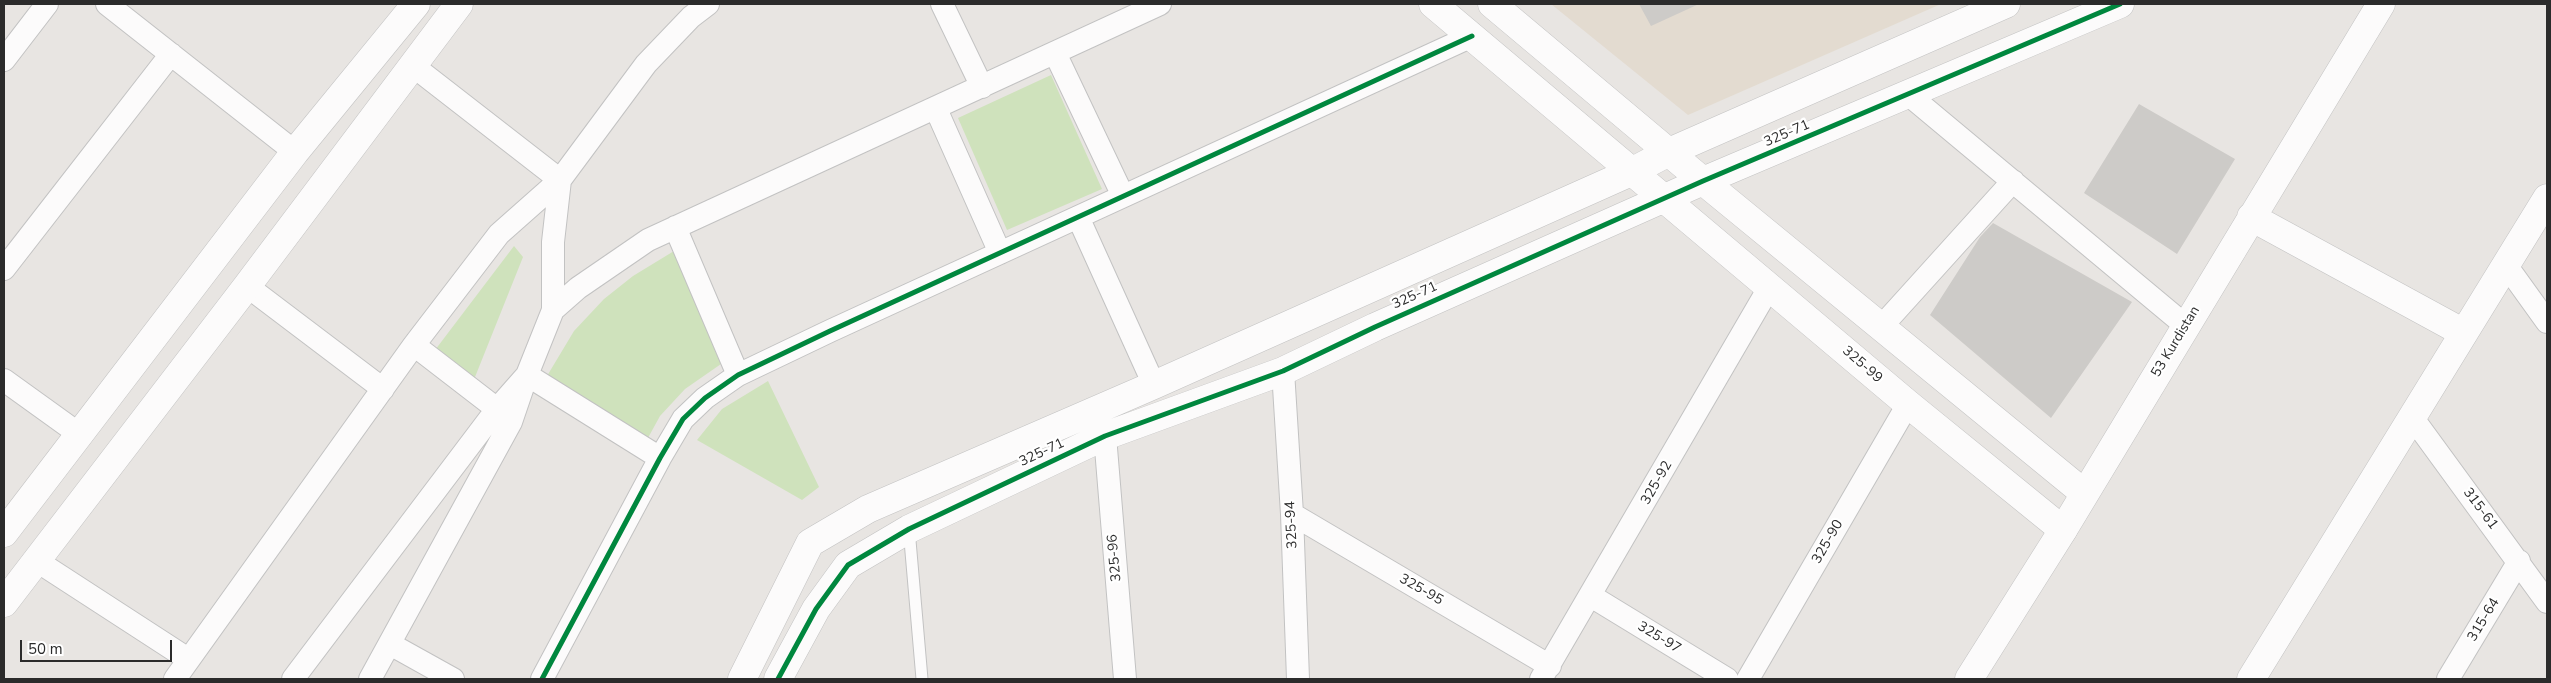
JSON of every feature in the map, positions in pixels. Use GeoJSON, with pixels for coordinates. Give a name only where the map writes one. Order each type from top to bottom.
{"type":"FeatureCollection","features":[{"type":"Feature","properties":{"kind":"street"},"geometry":{"type":"LineString","coordinates":[[4,60],[47,4]]}},
{"type":"Feature","properties":{"kind":"street"},"geometry":{"type":"LineString","coordinates":[[107,4],[295,152]]}},
{"type":"Feature","properties":{"kind":"street"},"geometry":{"type":"LineString","coordinates":[[4,533],[295,152],[416,4]]}},
{"type":"Feature","properties":{"kind":"street"},"geometry":{"type":"LineString","coordinates":[[4,603],[247,286],[459,4]]}},
{"type":"Feature","properties":{"kind":"street"},"geometry":{"type":"LineString","coordinates":[[175,679],[414,345],[499,234],[560,180],[646,64],[692,17],[708,4]]}},
{"type":"Feature","properties":{"kind":"street"},"geometry":{"type":"LineString","coordinates":[[942,4],[982,87]]}},
{"type":"Feature","properties":{"kind":"street"},"geometry":{"type":"LineString","coordinates":[[553,310],[578,288],[648,240],[936,109],[1160,4]]}},
{"type":"Feature","properties":{"kind":"street","name":"325-99"},"geometry":{"type":"LineString","coordinates":[[1433,4],[1662,199],[1770,286],[1908,404],[2063,530]]}},
{"type":"Feature","properties":{"kind":"street"},"geometry":{"type":"LineString","coordinates":[[1492,4],[1703,181],[2084,492]]}},
{"type":"Feature","properties":{"kind":"street","name":"325-71"},"geometry":{"type":"LineString","coordinates":[[742,679],[810,543],[868,509],[1154,386],[1631,172],[1669,152],[2006,4]]}},
{"type":"Feature","properties":{"kind":"street","name":"325-71"},"geometry":{"type":"LineString","coordinates":[[778,679],[816,609],[848,565],[910,529],[1105,436],[1283,371],[1375,327],[1703,181],[2120,4]]}},
{"type":"Feature","properties":{"kind":"street","name":"53 Kurdistan"},"geometry":{"type":"LineString","coordinates":[[1969,679],[2063,530],[2084,492],[2381,4]]}},
{"type":"Feature","properties":{"kind":"street"},"geometry":{"type":"LineString","coordinates":[[542,679],[660,458],[683,419],[705,398],[738,376],[1123,196],[1472,36]]}},
{"type":"Feature","properties":{"kind":"street"},"geometry":{"type":"LineString","coordinates":[[1055,53],[1123,196]]}},
{"type":"Feature","properties":{"kind":"street"},"geometry":{"type":"LineString","coordinates":[[4,269],[171,54]]}},
{"type":"Feature","properties":{"kind":"street"},"geometry":{"type":"LineString","coordinates":[[412,65],[560,180]]}},
{"type":"Feature","properties":{"kind":"street"},"geometry":{"type":"LineString","coordinates":[[1909,95],[2186,326]]}},
{"type":"Feature","properties":{"kind":"street"},"geometry":{"type":"LineString","coordinates":[[936,109],[1000,253]]}},
{"type":"Feature","properties":{"kind":"street"},"geometry":{"type":"LineString","coordinates":[[370,679],[511,422],[527,375],[553,310],[553,242],[560,180]]}},
{"type":"Feature","properties":{"kind":"street"},"geometry":{"type":"LineString","coordinates":[[1881,327],[2012,181]]}},
{"type":"Feature","properties":{"kind":"street"},"geometry":{"type":"LineString","coordinates":[[2251,679],[2547,198]]}},
{"type":"Feature","properties":{"kind":"street"},"geometry":{"type":"LineString","coordinates":[[1078,217],[1154,386]]}},
{"type":"Feature","properties":{"kind":"street"},"geometry":{"type":"LineString","coordinates":[[2251,217],[2464,332]]}},
{"type":"Feature","properties":{"kind":"street"},"geometry":{"type":"LineString","coordinates":[[676,227],[738,376]]}},
{"type":"Feature","properties":{"kind":"street"},"geometry":{"type":"LineString","coordinates":[[2506,264],[2547,322]]}},
{"type":"Feature","properties":{"kind":"street"},"geometry":{"type":"LineString","coordinates":[[247,286],[383,389]]}},
{"type":"Feature","properties":{"kind":"street","name":"325-92"},"geometry":{"type":"LineString","coordinates":[[1546,672],[1770,286]]}},
{"type":"Feature","properties":{"kind":"street"},"geometry":{"type":"LineString","coordinates":[[414,345],[497,409]]}},
{"type":"Feature","properties":{"kind":"street","name":"325-94"},"geometry":{"type":"LineString","coordinates":[[1283,371],[1292,514],[1298,679]]}},
{"type":"Feature","properties":{"kind":"street"},"geometry":{"type":"LineString","coordinates":[[293,679],[497,409],[527,375]]}},
{"type":"Feature","properties":{"kind":"street"},"geometry":{"type":"LineString","coordinates":[[527,375],[660,458]]}},
{"type":"Feature","properties":{"kind":"street"},"geometry":{"type":"LineString","coordinates":[[4,380],[80,434]]}},
{"type":"Feature","properties":{"kind":"street","name":"325-90"},"geometry":{"type":"LineString","coordinates":[[1748,679],[1908,404]]}},
{"type":"Feature","properties":{"kind":"street","name":"315-61"},"geometry":{"type":"LineString","coordinates":[[2412,417],[2519,561],[2547,602]]}},
{"type":"Feature","properties":{"kind":"street","name":"325-96"},"geometry":{"type":"LineString","coordinates":[[1105,436],[1125,679]]}},
{"type":"Feature","properties":{"kind":"street"},"geometry":{"type":"LineString","coordinates":[[2024,498],[2038,493],[2044,488],[2048,481],[2051,465]]}},
{"type":"Feature","properties":{"kind":"street","name":"325-95"},"geometry":{"type":"LineString","coordinates":[[1292,514],[1546,672]]}},
{"type":"Feature","properties":{"kind":"street"},"geometry":{"type":"LineString","coordinates":[[37,561],[188,659]]}},
{"type":"Feature","properties":{"kind":"street","name":"315-64"},"geometry":{"type":"LineString","coordinates":[[2448,679],[2519,561]]}},
{"type":"Feature","properties":{"kind":"street","name":"325-97"},"geometry":{"type":"LineString","coordinates":[[1591,596],[1727,679]]}},
{"type":"Feature","properties":{"kind":"street"},"geometry":{"type":"LineString","coordinates":[[390,644],[453,679]]}},
{"type":"Feature","properties":{"kind":"lane"},"geometry":{"type":"LineString","coordinates":[[910,529],[922,679]]}},
{"type":"Feature","properties":{"kind":"shaded area"},"geometry":{"type":"Polygon","coordinates":[[[1551,4],[1941,4],[1688,115],[1551,4]]]}},
{"type":"Feature","properties":{"kind":"green space"},"geometry":{"type":"Polygon","coordinates":[[[1051,75],[1102,189],[1007,230],[958,118],[1051,75]]]}},
{"type":"Feature","properties":{"kind":"green space"},"geometry":{"type":"Polygon","coordinates":[[[514,246],[523,257],[471,387],[429,358],[514,246]]]}},
{"type":"Feature","properties":{"kind":"green space"},"geometry":{"type":"Polygon","coordinates":[[[674,251],[721,364],[685,389],[660,416],[643,447],[541,386],[574,331],[604,299],[633,276],[674,251]]]}},
{"type":"Feature","properties":{"kind":"green space"},"geometry":{"type":"Polygon","coordinates":[[[768,381],[819,487],[802,500],[697,440],[722,409],[768,381]]]}},
{"type":"Feature","properties":{"kind":"building"},"geometry":{"type":"Polygon","coordinates":[[[1639,4],[1699,4],[1651,26],[1639,4]]]}},
{"type":"Feature","properties":{"kind":"building"},"geometry":{"type":"Polygon","coordinates":[[[2139,104],[2235,159],[2177,254],[2084,193],[2139,104]]]}},
{"type":"Feature","properties":{"kind":"building"},"geometry":{"type":"Polygon","coordinates":[[[1993,223],[2132,302],[2051,418],[1930,315],[1980,237],[1993,223]]]}},
{"type":"Feature","properties":{"kind":"cycle path"},"geometry":{"type":"LineString","coordinates":[[778,679],[816,609],[848,565],[909,529],[1105,436],[1283,371],[1375,327],[1703,181],[2120,4]]}},
{"type":"Feature","properties":{"kind":"cycle path"},"geometry":{"type":"LineString","coordinates":[[542,679],[660,458],[683,419],[705,398],[738,375],[1472,36]]}}]}
